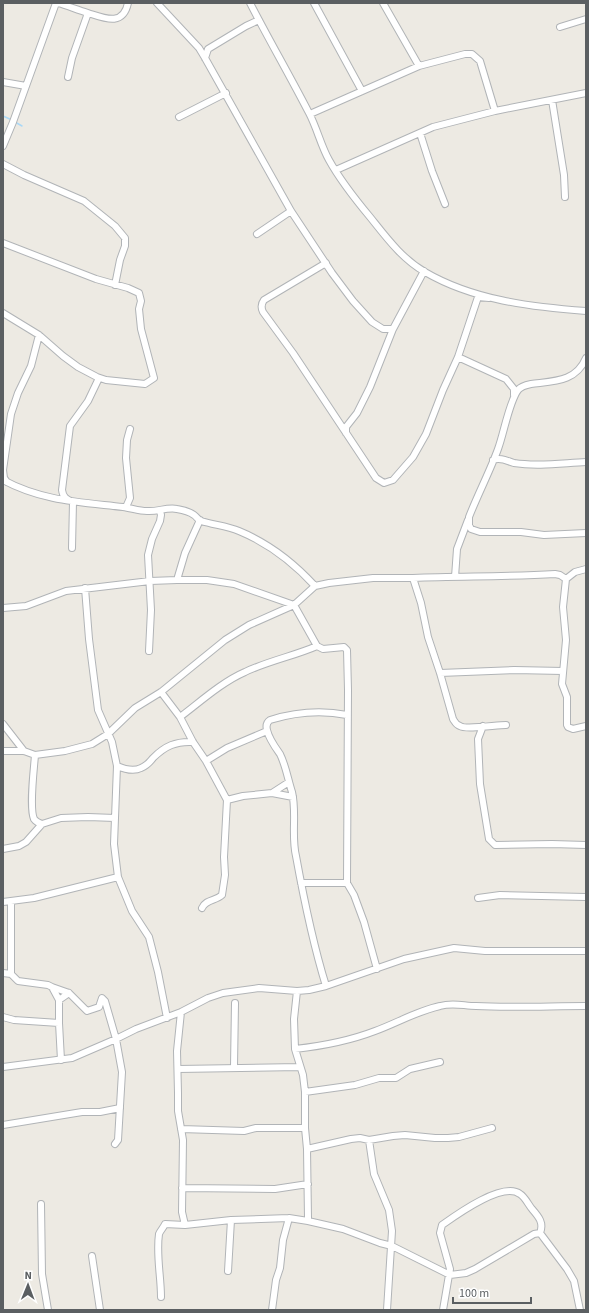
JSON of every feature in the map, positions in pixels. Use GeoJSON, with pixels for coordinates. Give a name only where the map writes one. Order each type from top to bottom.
{"type":"FeatureCollection","features":[{"type":"Feature","properties":{"kind":"street"},"geometry":{"type":"LineString","coordinates":[[3,146],[57,3],[107,19],[117,18],[123,15],[127,9],[128,3]]}},
{"type":"Feature","properties":{"kind":"street"},"geometry":{"type":"LineString","coordinates":[[157,3],[199,48],[226,93],[291,211],[353,301],[372,322],[383,329],[393,329]]}},
{"type":"Feature","properties":{"kind":"street"},"geometry":{"type":"LineString","coordinates":[[250,3],[310,114],[328,160],[354,197],[391,243],[424,272],[450,284],[489,298]]}},
{"type":"Feature","properties":{"kind":"street"},"geometry":{"type":"LineString","coordinates":[[314,3],[362,91]]}},
{"type":"Feature","properties":{"kind":"street"},"geometry":{"type":"LineString","coordinates":[[383,3],[419,66]]}},
{"type":"Feature","properties":{"kind":"street"},"geometry":{"type":"LineString","coordinates":[[68,77],[72,58],[88,13]]}},
{"type":"Feature","properties":{"kind":"street"},"geometry":{"type":"LineString","coordinates":[[560,27],[586,19]]}},
{"type":"Feature","properties":{"kind":"street"},"geometry":{"type":"LineString","coordinates":[[199,48],[208,48],[259,20]]}},
{"type":"Feature","properties":{"kind":"street"},"geometry":{"type":"LineString","coordinates":[[205,58],[208,48]]}},
{"type":"Feature","properties":{"kind":"street"},"geometry":{"type":"LineString","coordinates":[[310,114],[419,66],[465,54],[472,54],[480,61],[495,111]]}},
{"type":"Feature","properties":{"kind":"street"},"geometry":{"type":"LineString","coordinates":[[3,82],[26,86]]}},
{"type":"Feature","properties":{"kind":"street"},"geometry":{"type":"LineString","coordinates":[[179,117],[226,93]]}},
{"type":"Feature","properties":{"kind":"street"},"geometry":{"type":"LineString","coordinates":[[336,170],[433,127],[495,111],[586,93]]}},
{"type":"Feature","properties":{"kind":"street"},"geometry":{"type":"LineString","coordinates":[[552,100],[564,175],[565,197]]}},
{"type":"Feature","properties":{"kind":"street"},"geometry":{"type":"LineString","coordinates":[[420,133],[432,171],[446,204]]}},
{"type":"Feature","properties":{"kind":"street"},"geometry":{"type":"LineString","coordinates":[[3,164],[84,201],[115,226],[125,238],[125,246],[120,260],[115,285]]}},
{"type":"Feature","properties":{"kind":"street"},"geometry":{"type":"LineString","coordinates":[[257,234],[291,211]]}},
{"type":"Feature","properties":{"kind":"street"},"geometry":{"type":"LineString","coordinates":[[3,242],[96,279],[128,288],[139,293],[141,301],[139,309],[141,329],[154,378],[145,384],[99,378],[88,373],[63,356],[39,335],[3,313]]}},
{"type":"Feature","properties":{"kind":"street"},"geometry":{"type":"LineString","coordinates":[[326,263],[264,300],[262,303],[262,309],[376,478],[384,483],[393,480],[413,457],[426,434],[458,356],[478,297]]}},
{"type":"Feature","properties":{"kind":"street"},"geometry":{"type":"LineString","coordinates":[[346,433],[346,427],[357,413],[370,387],[393,329],[424,272]]}},
{"type":"Feature","properties":{"kind":"street"},"geometry":{"type":"LineString","coordinates":[[472,292],[472,295],[476,295],[478,297],[560,309],[586,311]]}},
{"type":"Feature","properties":{"kind":"street"},"geometry":{"type":"LineString","coordinates":[[39,335],[31,366],[18,393],[11,414],[3,470],[5,481],[36,494],[73,502],[126,507],[147,511],[176,509],[194,515],[200,520],[232,529],[258,540],[291,563],[315,586]]}},
{"type":"Feature","properties":{"kind":"street"},"geometry":{"type":"LineString","coordinates":[[458,356],[506,379],[514,389],[513,401]]}},
{"type":"Feature","properties":{"kind":"street"},"geometry":{"type":"LineString","coordinates":[[455,577],[458,542],[498,448],[513,401],[519,388],[572,376],[586,358]]}},
{"type":"Feature","properties":{"kind":"street"},"geometry":{"type":"LineString","coordinates":[[73,502],[66,499],[62,490],[70,426],[88,401],[99,378]]}},
{"type":"Feature","properties":{"kind":"street"},"geometry":{"type":"LineString","coordinates":[[126,507],[130,498],[126,458],[127,440],[130,429]]}},
{"type":"Feature","properties":{"kind":"street"},"geometry":{"type":"LineString","coordinates":[[498,448],[502,459]]}},
{"type":"Feature","properties":{"kind":"street"},"geometry":{"type":"LineString","coordinates":[[493,460],[502,459],[517,463],[537,465],[586,462]]}},
{"type":"Feature","properties":{"kind":"street"},"geometry":{"type":"LineString","coordinates":[[72,548],[73,502]]}},
{"type":"Feature","properties":{"kind":"street"},"geometry":{"type":"LineString","coordinates":[[149,651],[151,610],[148,555],[152,539],[160,521],[160,511]]}},
{"type":"Feature","properties":{"kind":"street"},"geometry":{"type":"LineString","coordinates":[[469,517],[469,525],[471,529],[480,532],[521,532],[544,535],[586,533]]}},
{"type":"Feature","properties":{"kind":"street"},"geometry":{"type":"LineString","coordinates":[[177,580],[185,554],[200,520]]}},
{"type":"Feature","properties":{"kind":"street"},"geometry":{"type":"LineString","coordinates":[[586,569],[575,572],[566,579],[563,607],[566,640],[562,684],[567,697],[568,727],[574,729],[586,726]]}},
{"type":"Feature","properties":{"kind":"street"},"geometry":{"type":"LineString","coordinates":[[3,751],[24,751],[35,755],[65,751],[92,744],[108,734],[135,708],[161,692],[225,640],[250,625],[294,605],[315,586],[373,578],[510,577],[555,574],[566,579]]}},
{"type":"Feature","properties":{"kind":"street"},"geometry":{"type":"LineString","coordinates":[[413,578],[421,603],[428,637],[453,719],[456,724],[460,727],[467,728],[506,725]]}},
{"type":"Feature","properties":{"kind":"street"},"geometry":{"type":"LineString","coordinates":[[3,608],[26,606],[66,591],[85,588],[150,581],[212,581],[234,584],[294,605],[317,646],[323,649],[344,647],[347,650],[348,683],[347,883],[354,894],[364,922],[377,969]]}},
{"type":"Feature","properties":{"kind":"street"},"geometry":{"type":"LineString","coordinates":[[85,588],[89,639],[98,710],[112,742],[117,766],[114,844],[118,877],[132,911],[149,937],[167,1018]]}},
{"type":"Feature","properties":{"kind":"street"},"geometry":{"type":"LineString","coordinates":[[180,717],[230,680],[244,672],[266,663],[299,654],[317,646]]}},
{"type":"Feature","properties":{"kind":"street"},"geometry":{"type":"LineString","coordinates":[[440,673],[514,670],[563,671]]}},
{"type":"Feature","properties":{"kind":"street"},"geometry":{"type":"LineString","coordinates":[[161,692],[180,717],[227,800],[224,858],[225,875],[222,895],[206,902],[202,908]]}},
{"type":"Feature","properties":{"kind":"street"},"geometry":{"type":"LineString","coordinates":[[326,986],[315,949],[295,855],[295,811],[293,797],[282,761],[267,731],[268,722],[291,714],[324,712],[347,715]]}},
{"type":"Feature","properties":{"kind":"street"},"geometry":{"type":"LineString","coordinates":[[3,724],[24,751]]}},
{"type":"Feature","properties":{"kind":"street"},"geometry":{"type":"LineString","coordinates":[[483,726],[478,740],[480,784],[489,839],[495,845],[586,845]]}},
{"type":"Feature","properties":{"kind":"street"},"geometry":{"type":"LineString","coordinates":[[206,761],[227,748],[267,731]]}},
{"type":"Feature","properties":{"kind":"street"},"geometry":{"type":"LineString","coordinates":[[117,766],[129,770],[141,769],[160,751],[168,746],[184,742],[193,742]]}},
{"type":"Feature","properties":{"kind":"street"},"geometry":{"type":"LineString","coordinates":[[35,755],[32,806],[34,820],[42,824]]}},
{"type":"Feature","properties":{"kind":"street"},"geometry":{"type":"LineString","coordinates":[[272,793],[289,782]]}},
{"type":"Feature","properties":{"kind":"street"},"geometry":{"type":"LineString","coordinates":[[227,800],[243,796],[272,793],[293,797]]}},
{"type":"Feature","properties":{"kind":"street"},"geometry":{"type":"LineString","coordinates":[[3,849],[18,846],[26,842],[42,824],[69,817],[116,818]]}},
{"type":"Feature","properties":{"kind":"street"},"geometry":{"type":"LineString","coordinates":[[3,902],[34,898],[118,877]]}},
{"type":"Feature","properties":{"kind":"street"},"geometry":{"type":"LineString","coordinates":[[301,883],[347,883]]}},
{"type":"Feature","properties":{"kind":"street"},"geometry":{"type":"LineString","coordinates":[[478,898],[500,895],[586,897]]}},
{"type":"Feature","properties":{"kind":"street"},"geometry":{"type":"LineString","coordinates":[[11,901],[11,974]]}},
{"type":"Feature","properties":{"kind":"street"},"geometry":{"type":"LineString","coordinates":[[3,1067],[72,1058],[136,1029],[182,1012],[223,992],[259,988],[297,991],[309,990],[326,986],[404,959],[454,948],[485,951],[586,951]]}},
{"type":"Feature","properties":{"kind":"street"},"geometry":{"type":"LineString","coordinates":[[3,973],[11,974],[18,981],[44,984],[69,992],[87,1011],[99,1007],[102,998],[105,1001],[116,1039],[122,1072],[118,1140],[115,1144]]}},
{"type":"Feature","properties":{"kind":"street"},"geometry":{"type":"LineString","coordinates":[[52,987],[59,1000],[61,1060]]}},
{"type":"Feature","properties":{"kind":"street"},"geometry":{"type":"LineString","coordinates":[[297,991],[294,1019],[295,1049],[303,1075],[305,1092],[308,1221]]}},
{"type":"Feature","properties":{"kind":"street"},"geometry":{"type":"LineString","coordinates":[[59,1000],[69,992]]}},
{"type":"Feature","properties":{"kind":"street"},"geometry":{"type":"LineString","coordinates":[[234,1067],[235,1003]]}},
{"type":"Feature","properties":{"kind":"street"},"geometry":{"type":"LineString","coordinates":[[295,1049],[319,1047],[342,1041],[376,1031],[419,1013],[452,1003],[475,1006],[586,1006]]}},
{"type":"Feature","properties":{"kind":"street"},"geometry":{"type":"LineString","coordinates":[[182,1012],[177,1051],[178,1111],[183,1140],[182,1212],[184,1225]]}},
{"type":"Feature","properties":{"kind":"street"},"geometry":{"type":"LineString","coordinates":[[3,1017],[14,1020],[59,1023]]}},
{"type":"Feature","properties":{"kind":"street"},"geometry":{"type":"LineString","coordinates":[[305,1092],[355,1085],[379,1078],[396,1078],[410,1069],[440,1062]]}},
{"type":"Feature","properties":{"kind":"street"},"geometry":{"type":"LineString","coordinates":[[178,1069],[300,1067]]}},
{"type":"Feature","properties":{"kind":"street"},"geometry":{"type":"LineString","coordinates":[[3,1125],[82,1112],[100,1112],[120,1108]]}},
{"type":"Feature","properties":{"kind":"street"},"geometry":{"type":"LineString","coordinates":[[181,1129],[244,1131],[256,1128],[305,1128]]}},
{"type":"Feature","properties":{"kind":"street"},"geometry":{"type":"LineString","coordinates":[[307,1149],[360,1138],[369,1140],[393,1136],[435,1138],[459,1137],[492,1128]]}},
{"type":"Feature","properties":{"kind":"street"},"geometry":{"type":"LineString","coordinates":[[369,1140],[374,1174],[388,1210],[392,1232],[387,1310]]}},
{"type":"Feature","properties":{"kind":"street"},"geometry":{"type":"LineString","coordinates":[[182,1188],[275,1189],[308,1184]]}},
{"type":"Feature","properties":{"kind":"street"},"geometry":{"type":"LineString","coordinates":[[443,1310],[450,1275],[448,1260],[440,1233],[442,1225],[467,1208],[493,1195],[506,1191],[514,1191],[520,1194],[540,1219],[543,1227],[540,1233]]}},
{"type":"Feature","properties":{"kind":"street"},"geometry":{"type":"LineString","coordinates":[[41,1204],[42,1274],[48,1310]]}},
{"type":"Feature","properties":{"kind":"street"},"geometry":{"type":"LineString","coordinates":[[272,1310],[276,1280],[280,1268],[283,1240],[289,1218]]}},
{"type":"Feature","properties":{"kind":"street"},"geometry":{"type":"LineString","coordinates":[[161,1297],[159,1264],[160,1231],[165,1224],[184,1225],[231,1220],[289,1218],[308,1221],[343,1229],[392,1246],[450,1275],[466,1273],[475,1269],[534,1234],[540,1233]]}},
{"type":"Feature","properties":{"kind":"street"},"geometry":{"type":"LineString","coordinates":[[228,1271],[231,1220]]}},
{"type":"Feature","properties":{"kind":"street"},"geometry":{"type":"LineString","coordinates":[[540,1233],[567,1269],[574,1281],[580,1310]]}},
{"type":"Feature","properties":{"kind":"street"},"geometry":{"type":"LineString","coordinates":[[92,1256],[100,1310]]}},
{"type":"Feature","properties":{"kind":"waterway"},"geometry":{"type":"LineString","coordinates":[[3,116],[12,120]]}},
{"type":"Feature","properties":{"kind":"waterway"},"geometry":{"type":"LineString","coordinates":[[15,122],[22,126]]}}]}
